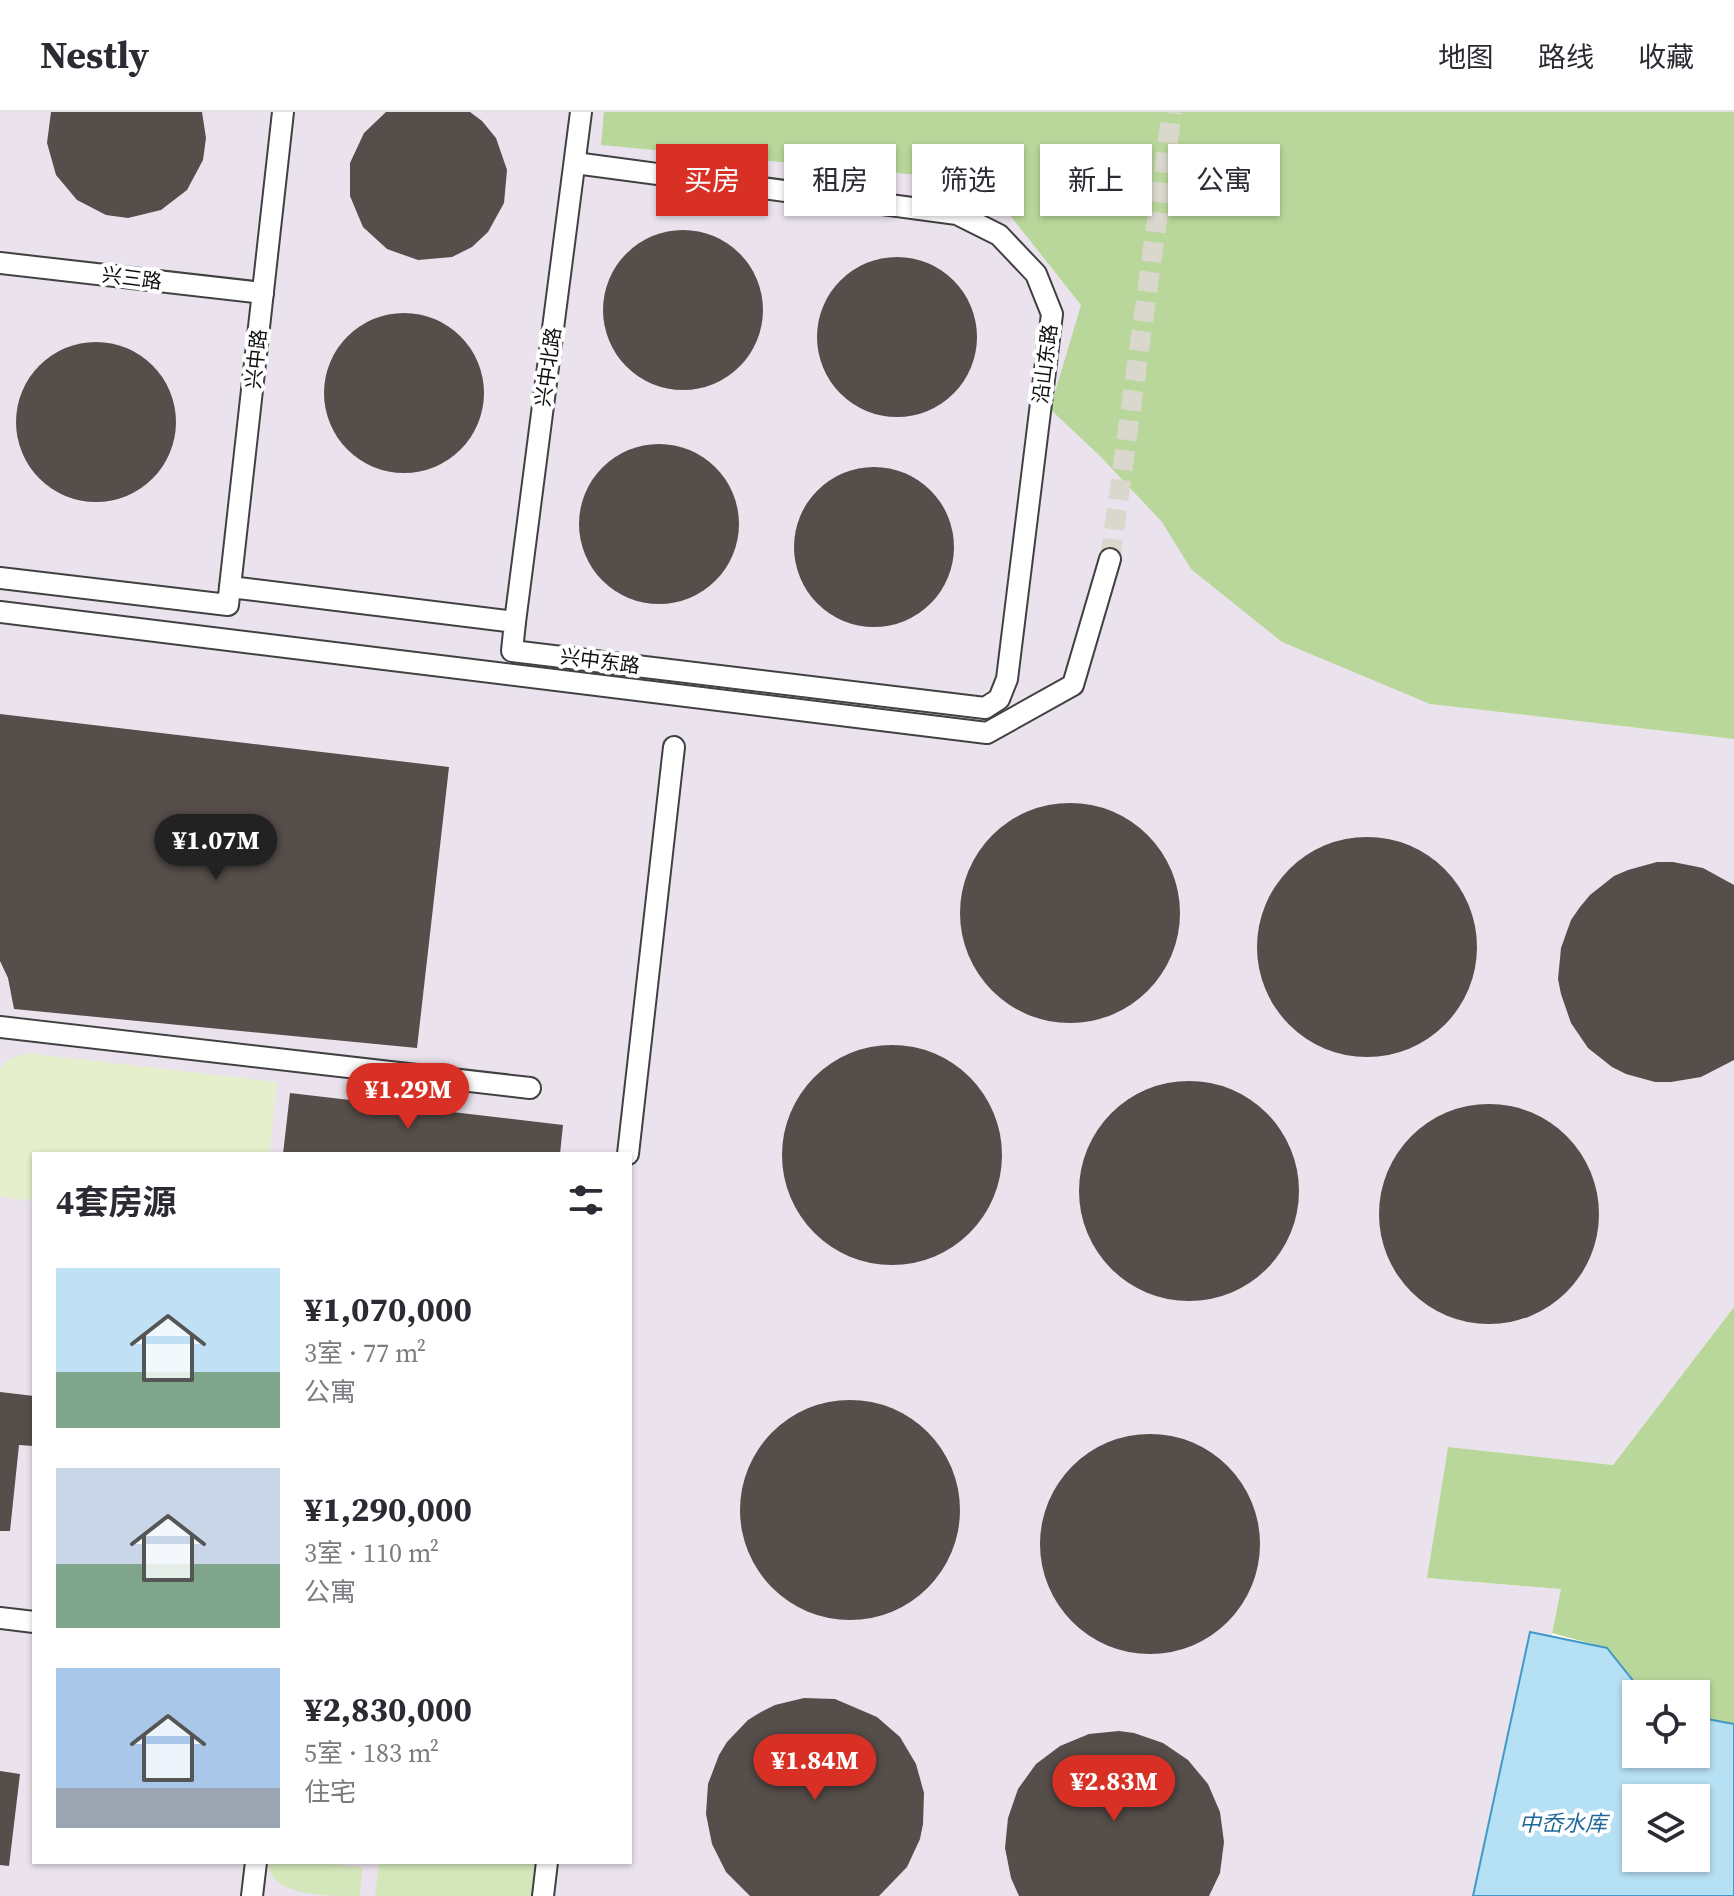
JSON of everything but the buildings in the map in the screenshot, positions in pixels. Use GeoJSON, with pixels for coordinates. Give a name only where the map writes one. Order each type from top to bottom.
{"type":"FeatureCollection","features":[{"type":"Feature","properties":{"kind":"lane","name":"兴中路"},"geometry":{"type":"LineString","coordinates":[[229,596],[283,112]]}},
{"type":"Feature","properties":{"kind":"lane","name":"兴中北路"},"geometry":{"type":"LineString","coordinates":[[515,622],[581,112]]}},
{"type":"Feature","properties":{"kind":"lane","name":"沿山东路"},"geometry":{"type":"LineString","coordinates":[[575,163],[957,214],[999,235],[1036,274],[1052,314],[1007,679],[999,699]]}},
{"type":"Feature","properties":{"kind":"lane","name":"兴三路"},"geometry":{"type":"LineString","coordinates":[[0,263],[263,293]]}},
{"type":"Feature","properties":{"kind":"lane"},"geometry":{"type":"LineString","coordinates":[[0,612],[987,733],[1073,685],[1110,559]]}},
{"type":"Feature","properties":{"kind":"lane"},"geometry":{"type":"LineString","coordinates":[[0,578],[515,622]]}},
{"type":"Feature","properties":{"kind":"lane","name":"兴中东路"},"geometry":{"type":"LineString","coordinates":[[515,622],[512,651],[985,708],[999,699]]}},
{"type":"Feature","properties":{"kind":"lane"},"geometry":{"type":"LineString","coordinates":[[628,1152],[674,747]]}},
{"type":"Feature","properties":{"kind":"lane"},"geometry":{"type":"LineString","coordinates":[[0,1027],[530,1088]]}},
{"type":"Feature","properties":{"kind":"lane"},"geometry":{"type":"LineString","coordinates":[[0,1618],[32,1622]]}},
{"type":"Feature","properties":{"kind":"lane"},"geometry":{"type":"LineString","coordinates":[[252,1896],[256,1864]]}},
{"type":"Feature","properties":{"kind":"lane"},"geometry":{"type":"LineString","coordinates":[[543,1896],[547,1864]]}},
{"type":"Feature","properties":{"kind":"shaded area"},"geometry":{"type":"Polygon","coordinates":[[[0,112],[1195,112],[1208,144],[1168,144],[1168,216],[1236,216],[1430,704],[1734,739],[1734,1307],[1613,1465],[1448,1447],[1427,1578],[1561,1589],[1496,1896],[0,1896],[0,112]]]}},
{"type":"Feature","properties":{"kind":"green space"},"geometry":{"type":"Polygon","coordinates":[[[604,112],[1734,112],[1734,739],[1430,704],[1282,642],[1191,569],[1162,522],[1100,456],[1050,409],[1081,305],[1011,216],[1024,216],[1024,144],[912,144],[912,174],[896,173],[896,144],[784,144],[784,162],[768,161],[768,144],[656,144],[656,150],[601,145],[604,112]]]}},
{"type":"Feature","properties":{"kind":"green space"},"geometry":{"type":"Polygon","coordinates":[[[26,1053],[277,1082],[269,1152],[32,1152],[32,1201],[0,1197],[0,1070],[6,1061],[26,1053]]]}},
{"type":"Feature","properties":{"kind":"green space"},"geometry":{"type":"Polygon","coordinates":[[[1734,1307],[1734,1724],[1710,1720],[1710,1680],[1632,1680],[1607,1648],[1552,1633],[1561,1589],[1427,1578],[1448,1447],[1613,1465],[1734,1307]]]}},
{"type":"Feature","properties":{"kind":"green space"},"geometry":{"type":"Polygon","coordinates":[[[269,1864],[362,1867],[360,1896],[301,1892],[278,1882],[269,1864]]]}},
{"type":"Feature","properties":{"kind":"green space"},"geometry":{"type":"Polygon","coordinates":[[[379,1864],[538,1864],[534,1896],[375,1896],[379,1864]]]}},
{"type":"Feature","properties":{"kind":"water","name":"中岙水库"},"geometry":{"type":"Polygon","coordinates":[[[1530,1632],[1607,1648],[1633,1680],[1622,1680],[1622,1768],[1710,1768],[1710,1720],[1734,1724],[1734,1896],[1473,1896],[1530,1632]]]}},
{"type":"Feature","properties":{"kind":"tunnel"},"geometry":{"type":"LineString","coordinates":[[1110,559],[1172,112]]}}]}
